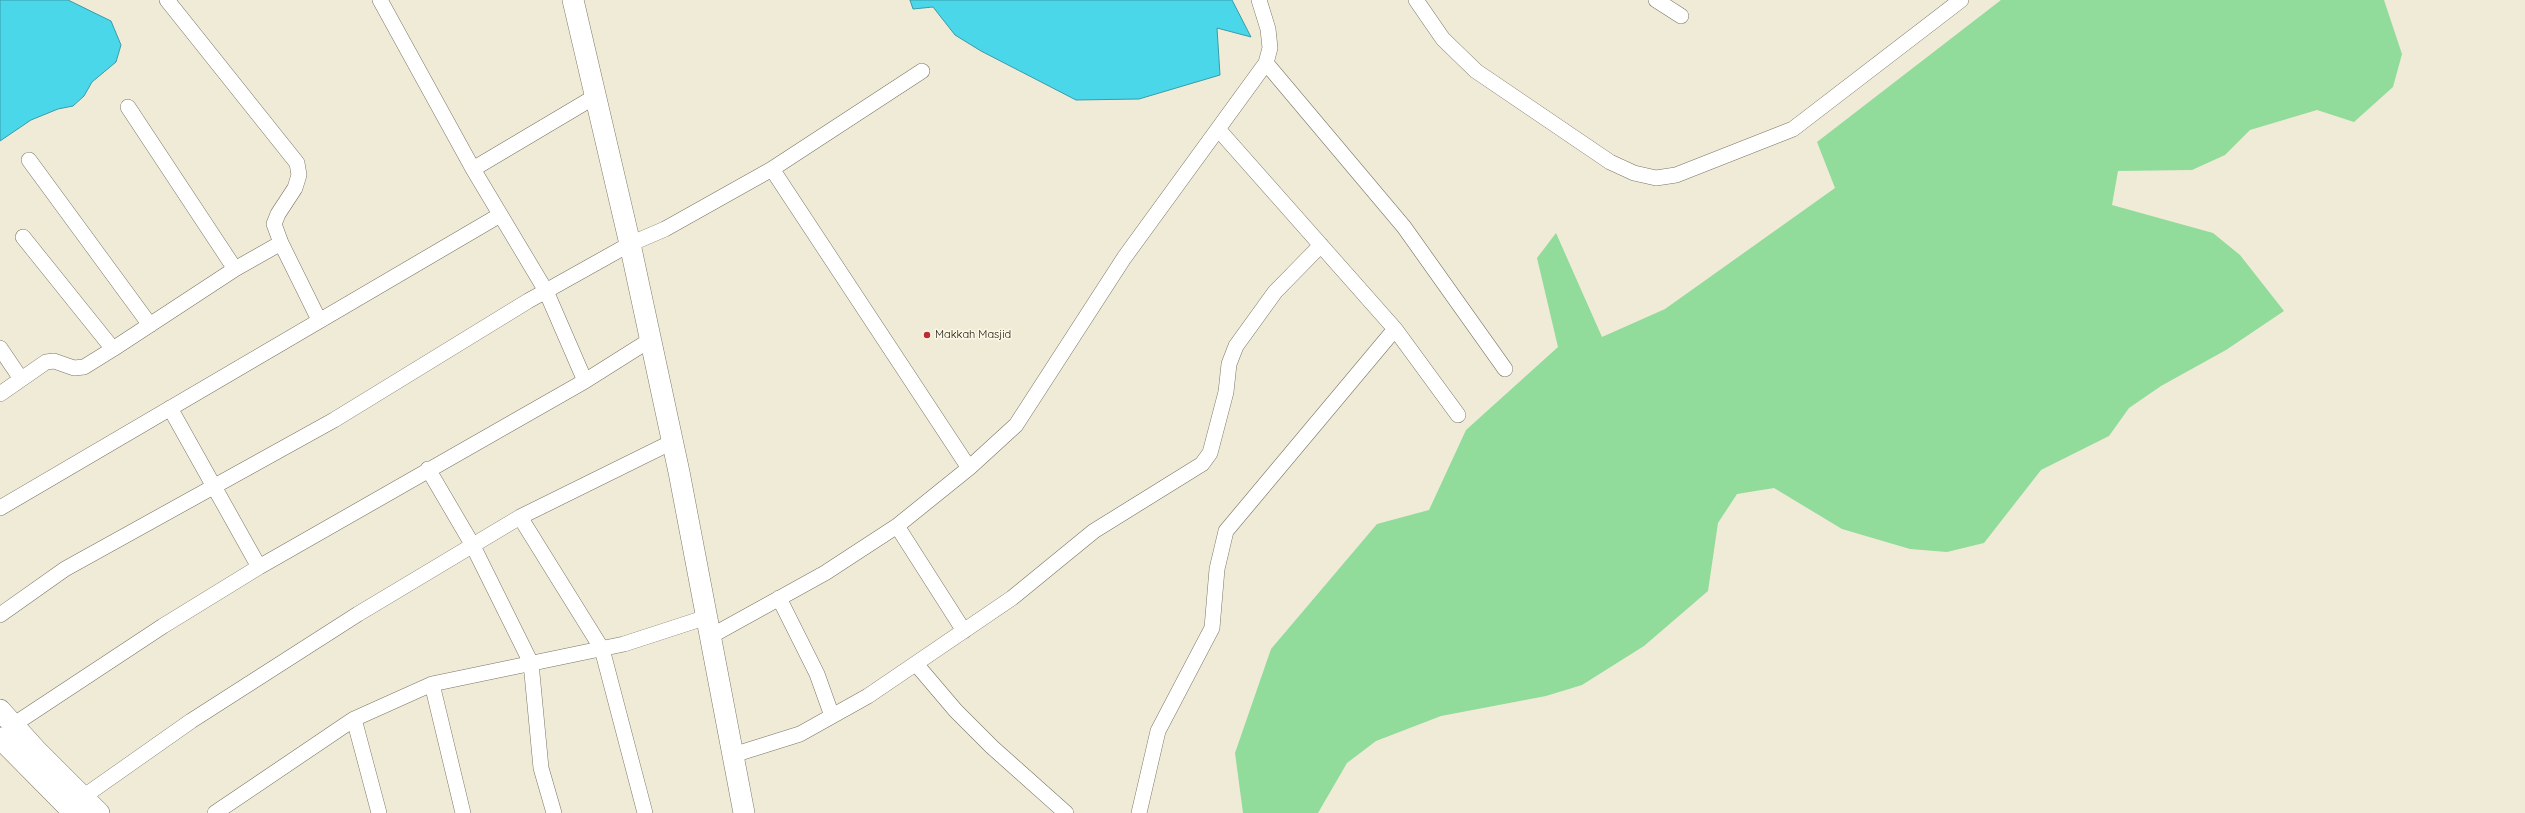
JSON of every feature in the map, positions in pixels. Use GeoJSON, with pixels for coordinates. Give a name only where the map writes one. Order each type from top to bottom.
{"type":"FeatureCollection","features":[{"type":"Feature","properties":{"kind":"street"},"geometry":{"type":"LineString","coordinates":[[167,0],[297,163],[299,175],[295,188],[278,214],[274,224],[281,243],[319,320]]}},
{"type":"Feature","properties":{"kind":"street"},"geometry":{"type":"LineString","coordinates":[[380,0],[473,169],[546,291],[585,381]]}},
{"type":"Feature","properties":{"kind":"street"},"geometry":{"type":"LineString","coordinates":[[573,0],[630,244],[672,442],[744,813]]}},
{"type":"Feature","properties":{"kind":"street"},"geometry":{"type":"LineString","coordinates":[[215,813],[354,719],[432,684],[709,627],[779,598],[825,572],[897,526],[969,468],[1016,425],[1124,258],[1266,63],[1270,48],[1268,29],[1259,0]]}},
{"type":"Feature","properties":{"kind":"street"},"geometry":{"type":"LineString","coordinates":[[1416,0],[1443,40],[1476,71],[1610,162],[1634,173],[1656,178],[1676,175],[1793,129],[1961,0]]}},
{"type":"Feature","properties":{"kind":"street"},"geometry":{"type":"LineString","coordinates":[[1656,0],[1681,16]]}},
{"type":"Feature","properties":{"kind":"street"},"geometry":{"type":"LineString","coordinates":[[1266,63],[1404,227],[1505,369]]}},
{"type":"Feature","properties":{"kind":"street"},"geometry":{"type":"LineString","coordinates":[[0,615],[65,569],[215,484],[334,420],[546,291],[630,244],[665,229],[772,169],[922,71]]}},
{"type":"Feature","properties":{"kind":"street"},"geometry":{"type":"LineString","coordinates":[[473,169],[596,96]]}},
{"type":"Feature","properties":{"kind":"street"},"geometry":{"type":"LineString","coordinates":[[128,107],[235,269]]}},
{"type":"Feature","properties":{"kind":"street"},"geometry":{"type":"LineString","coordinates":[[1218,129],[1395,329],[1458,415]]}},
{"type":"Feature","properties":{"kind":"street"},"geometry":{"type":"LineString","coordinates":[[29,160],[150,324]]}},
{"type":"Feature","properties":{"kind":"street"},"geometry":{"type":"LineString","coordinates":[[772,169],[969,468]]}},
{"type":"Feature","properties":{"kind":"street"},"geometry":{"type":"LineString","coordinates":[[0,508],[500,215]]}},
{"type":"Feature","properties":{"kind":"street"},"geometry":{"type":"LineString","coordinates":[[23,237],[113,349]]}},
{"type":"Feature","properties":{"kind":"street"},"geometry":{"type":"LineString","coordinates":[[0,394],[46,362],[54,361],[74,368],[84,367],[235,269],[281,243]]}},
{"type":"Feature","properties":{"kind":"street"},"geometry":{"type":"LineString","coordinates":[[733,755],[800,734],[868,696],[1012,598],[1094,531],[1202,464],[1210,453],[1226,392],[1229,364],[1236,346],[1275,292],[1321,245]]}},
{"type":"Feature","properties":{"kind":"street"},"geometry":{"type":"LineString","coordinates":[[1139,813],[1158,731],[1212,628],[1217,568],[1226,531],[1395,329]]}},
{"type":"Feature","properties":{"kind":"street"},"geometry":{"type":"LineString","coordinates":[[100,813],[78,805],[4,724],[260,567],[428,469],[585,381],[650,340]]}},
{"type":"Feature","properties":{"kind":"street"},"geometry":{"type":"LineString","coordinates":[[0,348],[21,379]]}},
{"type":"Feature","properties":{"kind":"street"},"geometry":{"type":"LineString","coordinates":[[170,408],[215,484],[260,567]]}},
{"type":"Feature","properties":{"kind":"street"},"geometry":{"type":"LineString","coordinates":[[78,805],[191,721],[472,544],[520,517],[672,442]]}},
{"type":"Feature","properties":{"kind":"street"},"geometry":{"type":"LineString","coordinates":[[428,469],[472,544],[531,663],[541,768],[554,813]]}},
{"type":"Feature","properties":{"kind":"street"},"geometry":{"type":"LineString","coordinates":[[520,517],[602,649],[645,813]]}},
{"type":"Feature","properties":{"kind":"street"},"geometry":{"type":"LineString","coordinates":[[897,526],[964,631]]}},
{"type":"Feature","properties":{"kind":"street"},"geometry":{"type":"LineString","coordinates":[[779,598],[816,674],[832,716]]}},
{"type":"Feature","properties":{"kind":"street"},"geometry":{"type":"LineString","coordinates":[[916,664],[956,711],[982,737],[1066,813]]}},
{"type":"Feature","properties":{"kind":"street"},"geometry":{"type":"LineString","coordinates":[[432,684],[463,813]]}},
{"type":"Feature","properties":{"kind":"street"},"geometry":{"type":"LineString","coordinates":[[354,719],[379,813]]}},
{"type":"Feature","properties":{"kind":"green space"},"geometry":{"type":"Polygon","coordinates":[[[2001,0],[2384,0],[2402,54],[2393,87],[2354,122],[2317,110],[2250,130],[2225,155],[2192,170],[2118,171],[2112,205],[2213,233],[2240,255],[2284,311],[2226,350],[2161,386],[2129,408],[2109,436],[2041,470],[1984,543],[1947,552],[1910,549],[1842,529],[1774,488],[1737,494],[1718,523],[1708,591],[1644,646],[1582,685],[1546,696],[1441,716],[1376,741],[1347,763],[1318,813],[1243,813],[1235,753],[1271,649],[1377,524],[1429,510],[1466,430],[1558,347],[1537,258],[1556,233],[1602,337],[1665,309],[1835,188],[1817,142],[2001,0]]]}},
{"type":"Feature","properties":{"kind":"water"},"geometry":{"type":"Polygon","coordinates":[[[0,0],[68,0],[111,21],[121,45],[116,62],[92,82],[84,96],[73,106],[58,109],[31,120],[0,141],[0,0]]]}},
{"type":"Feature","properties":{"kind":"water"},"geometry":{"type":"Polygon","coordinates":[[[910,0],[1232,0],[1251,37],[1217,28],[1220,75],[1139,99],[1076,100],[981,51],[955,35],[933,7],[913,9],[910,0]]]}},
{"type":"Feature","properties":{"kind":"place","name":"Makkah Masjid"},"geometry":{"type":"Point","coordinates":[927,335]}}]}
